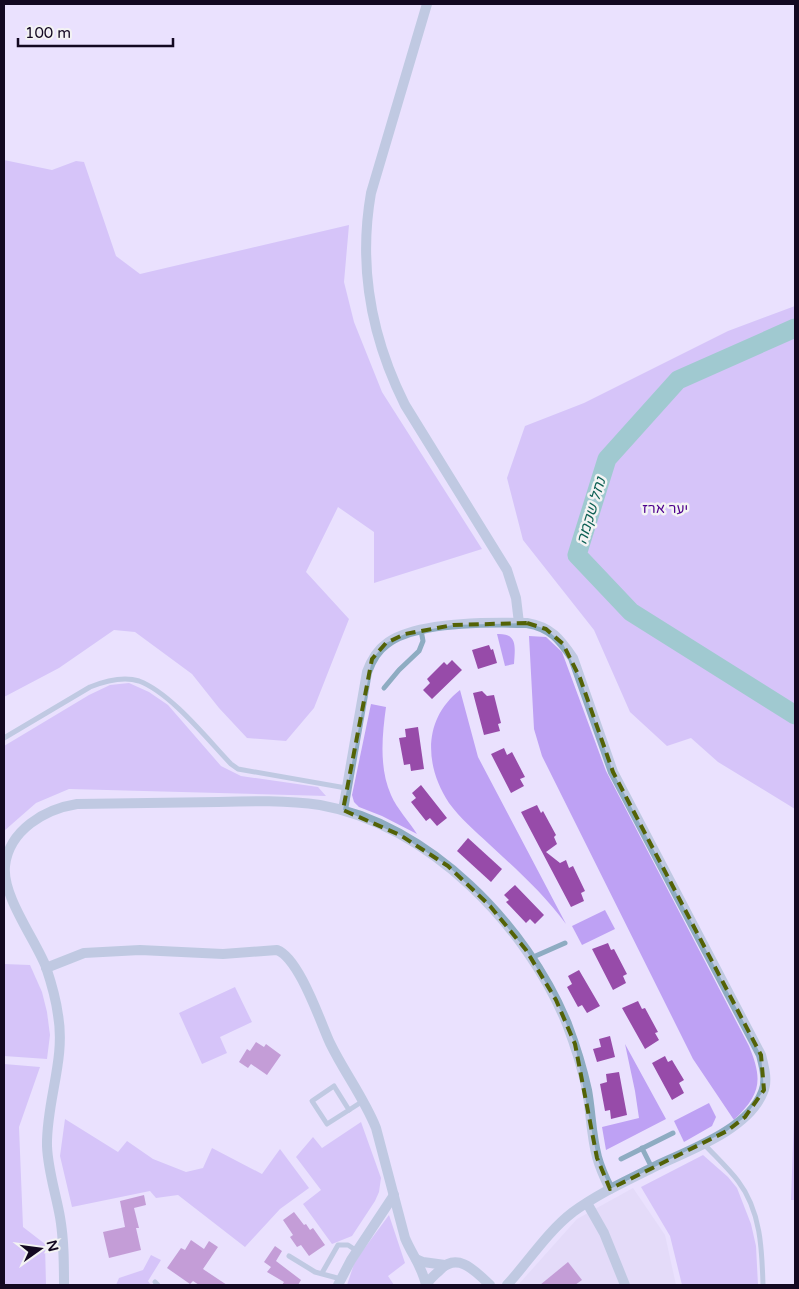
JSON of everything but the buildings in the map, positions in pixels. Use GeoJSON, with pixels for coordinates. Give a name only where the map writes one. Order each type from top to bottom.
{"type":"FeatureCollection","features":[{"type":"Feature","properties":{"kind":"street"},"geometry":{"type":"LineString","coordinates":[[427,4],[371,193],[367,233],[368,288],[377,333],[392,379],[405,406],[507,570],[516,598],[519,623]]}},
{"type":"Feature","properties":{"kind":"street"},"geometry":{"type":"LineString","coordinates":[[343,810],[365,686],[372,659],[379,650],[395,638],[421,630],[471,624],[519,623],[538,625],[546,629],[556,635],[573,658],[613,772],[761,1055],[765,1068],[764,1090],[754,1109],[727,1131],[610,1189],[587,1203],[560,1223],[507,1285]]}},
{"type":"Feature","properties":{"kind":"street"},"geometry":{"type":"LineString","coordinates":[[64,1285],[63,1238],[48,1162],[47,1145],[49,1118],[59,1055],[59,1015],[46,968],[13,903],[7,884],[5,868],[8,853],[15,839],[40,817],[51,811],[77,804],[277,801],[319,805],[343,810],[375,822],[400,835],[448,866],[508,926],[531,958],[556,1000],[575,1044],[586,1089],[597,1158],[610,1189]]}},
{"type":"Feature","properties":{"kind":"street"},"geometry":{"type":"LineString","coordinates":[[46,968],[84,953],[140,950],[223,954],[278,950],[284,952],[308,993],[330,1044],[363,1100],[376,1128],[405,1238],[410,1251],[424,1274],[427,1285]]}},
{"type":"Feature","properties":{"kind":"street"},"geometry":{"type":"LineString","coordinates":[[340,1282],[357,1251],[394,1195]]}},
{"type":"Feature","properties":{"kind":"street"},"geometry":{"type":"LineString","coordinates":[[587,1203],[604,1233],[625,1285]]}},
{"type":"Feature","properties":{"kind":"street"},"geometry":{"type":"LineString","coordinates":[[416,1258],[422,1262],[444,1265],[463,1263],[490,1285]]}},
{"type":"Feature","properties":{"kind":"street"},"geometry":{"type":"LineString","coordinates":[[427,1285],[444,1265]]}},
{"type":"Feature","properties":{"kind":"lane"},"geometry":{"type":"LineString","coordinates":[[384,688],[419,650],[422,641],[421,630]]}},
{"type":"Feature","properties":{"kind":"lane"},"geometry":{"type":"LineString","coordinates":[[4,738],[90,687],[128,679],[139,682],[166,698],[238,769],[346,788]]}},
{"type":"Feature","properties":{"kind":"lane"},"geometry":{"type":"LineString","coordinates":[[531,958],[565,944]]}},
{"type":"Feature","properties":{"kind":"lane"},"geometry":{"type":"LineString","coordinates":[[349,1110],[334,1086],[312,1100],[327,1124],[349,1110],[363,1100]]}},
{"type":"Feature","properties":{"kind":"lane"},"geometry":{"type":"LineString","coordinates":[[621,1159],[673,1133]]}},
{"type":"Feature","properties":{"kind":"lane"},"geometry":{"type":"LineString","coordinates":[[703,1144],[739,1182],[749,1199],[762,1241],[764,1285]]}},
{"type":"Feature","properties":{"kind":"lane"},"geometry":{"type":"LineString","coordinates":[[642,1148],[652,1168]]}},
{"type":"Feature","properties":{"kind":"lane"},"geometry":{"type":"LineString","coordinates":[[322,1273],[338,1245],[348,1245],[357,1251]]}},
{"type":"Feature","properties":{"kind":"lane"},"geometry":{"type":"LineString","coordinates":[[288,1256],[305,1267],[340,1282]]}},
{"type":"Feature","properties":{"kind":"highlighted area"},"geometry":{"type":"Polygon","coordinates":[[[527,623],[546,629],[563,644],[580,678],[613,772],[761,1055],[764,1090],[745,1117],[727,1131],[610,1189],[597,1158],[575,1044],[556,1000],[526,950],[490,906],[448,866],[400,835],[343,810],[372,659],[386,643],[405,634],[453,625],[527,623]]]}},
{"type":"Feature","properties":{"kind":"shaded area"},"geometry":{"type":"Polygon","coordinates":[[[633,1188],[665,1235],[676,1285],[518,1285],[577,1219],[633,1188]]]}},
{"type":"Feature","properties":{"kind":"green space"},"geometry":{"type":"Polygon","coordinates":[[[4,160],[52,170],[76,161],[84,162],[116,256],[140,274],[349,225],[344,282],[354,322],[382,392],[482,549],[374,583],[374,532],[338,507],[306,572],[349,619],[314,708],[286,741],[247,738],[219,708],[192,674],[135,632],[114,630],[59,668],[4,697],[4,160]]]}},
{"type":"Feature","properties":{"kind":"green space","name":"יער ארז"},"geometry":{"type":"Polygon","coordinates":[[[795,306],[795,809],[718,762],[691,738],[667,746],[630,712],[594,630],[523,540],[507,478],[525,426],[584,403],[728,331],[795,306]]]}},
{"type":"Feature","properties":{"kind":"green space"},"geometry":{"type":"Polygon","coordinates":[[[497,634],[509,636],[514,642],[514,664],[505,666],[497,634]]]}},
{"type":"Feature","properties":{"kind":"green space"},"geometry":{"type":"Polygon","coordinates":[[[529,636],[546,637],[562,652],[606,771],[749,1046],[758,1078],[757,1086],[750,1102],[734,1120],[693,1059],[542,756],[534,729],[529,636]]]}},
{"type":"Feature","properties":{"kind":"green space"},"geometry":{"type":"Polygon","coordinates":[[[129,683],[149,692],[168,705],[221,766],[241,776],[318,787],[326,796],[69,789],[36,803],[4,831],[4,746],[89,695],[110,685],[129,683]]]}},
{"type":"Feature","properties":{"kind":"green space"},"geometry":{"type":"Polygon","coordinates":[[[460,690],[478,757],[566,924],[529,882],[458,814],[449,803],[441,788],[435,773],[431,743],[439,715],[460,690]]]}},
{"type":"Feature","properties":{"kind":"green space"},"geometry":{"type":"Polygon","coordinates":[[[371,704],[386,707],[382,752],[387,785],[396,805],[417,834],[382,816],[359,807],[354,802],[352,795],[371,704]]]}},
{"type":"Feature","properties":{"kind":"green space"},"geometry":{"type":"Polygon","coordinates":[[[605,910],[615,929],[582,945],[572,926],[605,910]]]}},
{"type":"Feature","properties":{"kind":"green space"},"geometry":{"type":"Polygon","coordinates":[[[4,964],[30,965],[42,992],[47,1012],[50,1035],[47,1059],[4,1056],[4,964]]]}},
{"type":"Feature","properties":{"kind":"green space"},"geometry":{"type":"Polygon","coordinates":[[[235,987],[252,1022],[220,1037],[227,1053],[202,1064],[179,1013],[235,987]]]}},
{"type":"Feature","properties":{"kind":"green space"},"geometry":{"type":"Polygon","coordinates":[[[625,1044],[666,1119],[606,1150],[602,1127],[639,1118],[625,1044]]]}},
{"type":"Feature","properties":{"kind":"green space"},"geometry":{"type":"Polygon","coordinates":[[[4,1064],[40,1067],[19,1127],[23,1227],[45,1244],[46,1285],[4,1285],[4,1064]]]}},
{"type":"Feature","properties":{"kind":"green space"},"geometry":{"type":"Polygon","coordinates":[[[795,1090],[795,1200],[791,1200],[795,1090]]]}},
{"type":"Feature","properties":{"kind":"green space"},"geometry":{"type":"Polygon","coordinates":[[[709,1103],[716,1117],[712,1126],[684,1142],[674,1121],[709,1103]]]}},
{"type":"Feature","properties":{"kind":"green space"},"geometry":{"type":"Polygon","coordinates":[[[65,1119],[118,1152],[127,1141],[153,1159],[186,1172],[203,1168],[212,1148],[262,1174],[280,1149],[309,1188],[280,1209],[245,1247],[178,1195],[156,1198],[150,1191],[72,1207],[60,1156],[65,1119]]]}},
{"type":"Feature","properties":{"kind":"green space"},"geometry":{"type":"Polygon","coordinates":[[[361,1122],[381,1178],[379,1192],[352,1236],[332,1244],[303,1204],[321,1190],[296,1157],[313,1137],[322,1148],[361,1122]]]}},
{"type":"Feature","properties":{"kind":"green space"},"geometry":{"type":"Polygon","coordinates":[[[703,1155],[728,1177],[737,1188],[751,1224],[756,1246],[758,1285],[682,1285],[670,1236],[641,1187],[703,1155]]]}},
{"type":"Feature","properties":{"kind":"green space"},"geometry":{"type":"Polygon","coordinates":[[[389,1215],[405,1263],[388,1276],[394,1285],[347,1285],[355,1261],[389,1215]]]}},
{"type":"Feature","properties":{"kind":"green space"},"geometry":{"type":"Polygon","coordinates":[[[151,1255],[161,1260],[148,1281],[151,1285],[116,1285],[119,1278],[143,1270],[151,1255]]]}},
{"type":"Feature","properties":{"kind":"waterway","name":"נחל שקמה"},"geometry":{"type":"LineString","coordinates":[[795,328],[678,380],[607,459],[577,555],[631,612],[795,715]]}}]}
